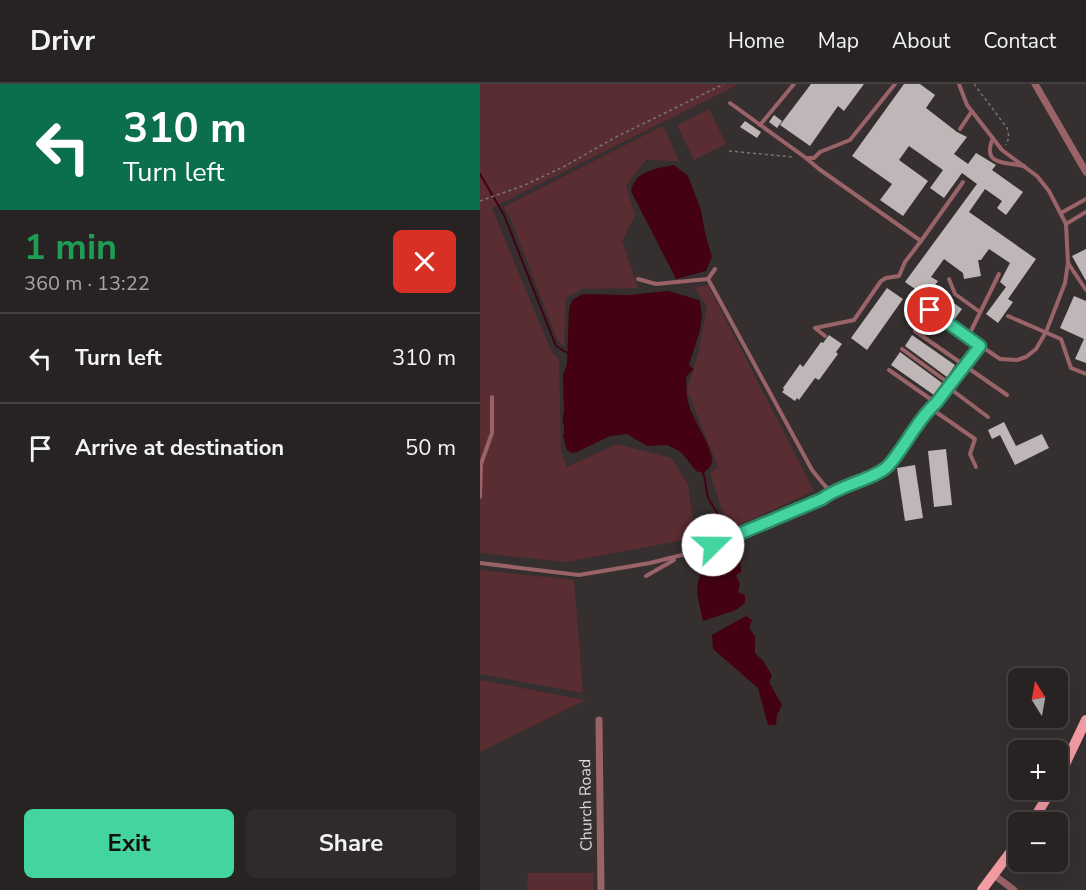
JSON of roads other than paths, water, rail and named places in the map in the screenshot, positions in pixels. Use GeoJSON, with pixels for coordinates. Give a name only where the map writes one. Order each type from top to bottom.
{"type":"FeatureCollection","features":[{"type":"Feature","properties":{"kind":"main road"},"geometry":{"type":"LineString","coordinates":[[1068,759],[1086,720]]}},
{"type":"Feature","properties":{"kind":"main road"},"geometry":{"type":"LineString","coordinates":[[982,890],[1008,856]]}},
{"type":"Feature","properties":{"kind":"street"},"geometry":{"type":"LineString","coordinates":[[1035,84],[1086,172]]}},
{"type":"Feature","properties":{"kind":"street","name":"Church Road"},"geometry":{"type":"LineString","coordinates":[[599,720],[601,890]]}},
{"type":"Feature","properties":{"kind":"street"},"geometry":{"type":"LineString","coordinates":[[994,875],[1014,890]]}},
{"type":"Feature","properties":{"kind":"lane"},"geometry":{"type":"LineString","coordinates":[[760,125],[794,84]]}},
{"type":"Feature","properties":{"kind":"lane"},"geometry":{"type":"LineString","coordinates":[[806,158],[814,158],[820,152],[850,140],[895,84]]}},
{"type":"Feature","properties":{"kind":"lane"},"geometry":{"type":"LineString","coordinates":[[930,310],[1000,359],[1017,360],[1026,357],[1036,349],[1046,332],[1065,282],[1068,263],[1066,224],[1049,191],[1037,176],[1002,150],[972,111],[959,84]]}},
{"type":"Feature","properties":{"kind":"lane"},"geometry":{"type":"LineString","coordinates":[[730,103],[921,241]]}},
{"type":"Feature","properties":{"kind":"lane"},"geometry":{"type":"LineString","coordinates":[[960,129],[972,111]]}},
{"type":"Feature","properties":{"kind":"lane"},"geometry":{"type":"LineString","coordinates":[[993,138],[989,150],[992,158],[1000,163],[1024,166]]}},
{"type":"Feature","properties":{"kind":"lane"},"geometry":{"type":"LineString","coordinates":[[825,336],[815,328],[854,320],[881,280],[899,276],[905,262],[963,182]]}},
{"type":"Feature","properties":{"kind":"lane"},"geometry":{"type":"LineString","coordinates":[[1061,213],[1086,199]]}},
{"type":"Feature","properties":{"kind":"lane"},"geometry":{"type":"LineString","coordinates":[[1066,224],[1086,213]]}},
{"type":"Feature","properties":{"kind":"lane"},"geometry":{"type":"LineString","coordinates":[[1068,263],[1086,290]]}},
{"type":"Feature","properties":{"kind":"lane"},"geometry":{"type":"LineString","coordinates":[[708,279],[715,268]]}},
{"type":"Feature","properties":{"kind":"lane"},"geometry":{"type":"LineString","coordinates":[[968,337],[999,274]]}},
{"type":"Feature","properties":{"kind":"lane"},"geometry":{"type":"LineString","coordinates":[[638,279],[656,284],[708,279]]}},
{"type":"Feature","properties":{"kind":"lane"},"geometry":{"type":"LineString","coordinates":[[708,279],[812,470],[832,491]]}},
{"type":"Feature","properties":{"kind":"lane"},"geometry":{"type":"LineString","coordinates":[[949,279],[956,294],[980,312]]}},
{"type":"Feature","properties":{"kind":"lane"},"geometry":{"type":"LineString","coordinates":[[1008,316],[1061,339],[1071,368],[1086,374]]}},
{"type":"Feature","properties":{"kind":"lane"},"geometry":{"type":"LineString","coordinates":[[915,331],[1007,395]]}},
{"type":"Feature","properties":{"kind":"lane"},"geometry":{"type":"LineString","coordinates":[[646,576],[678,558],[812,504],[832,491],[887,467],[980,346]]}},
{"type":"Feature","properties":{"kind":"lane"},"geometry":{"type":"LineString","coordinates":[[902,349],[988,417]]}},
{"type":"Feature","properties":{"kind":"lane"},"geometry":{"type":"LineString","coordinates":[[889,370],[934,405],[936,412],[975,439],[970,454],[976,467]]}},
{"type":"Feature","properties":{"kind":"lane"},"geometry":{"type":"LineString","coordinates":[[480,497],[481,464],[492,433],[492,397]]}},
{"type":"Feature","properties":{"kind":"lane"},"geometry":{"type":"LineString","coordinates":[[480,563],[579,575],[678,558]]}},
{"type":"Feature","properties":{"kind":"waterway"},"geometry":{"type":"LineString","coordinates":[[480,174],[504,215],[556,346],[569,354]]}},
{"type":"Feature","properties":{"kind":"waterway"},"geometry":{"type":"LineString","coordinates":[[703,473],[708,497],[718,514],[720,528]]}}]}
